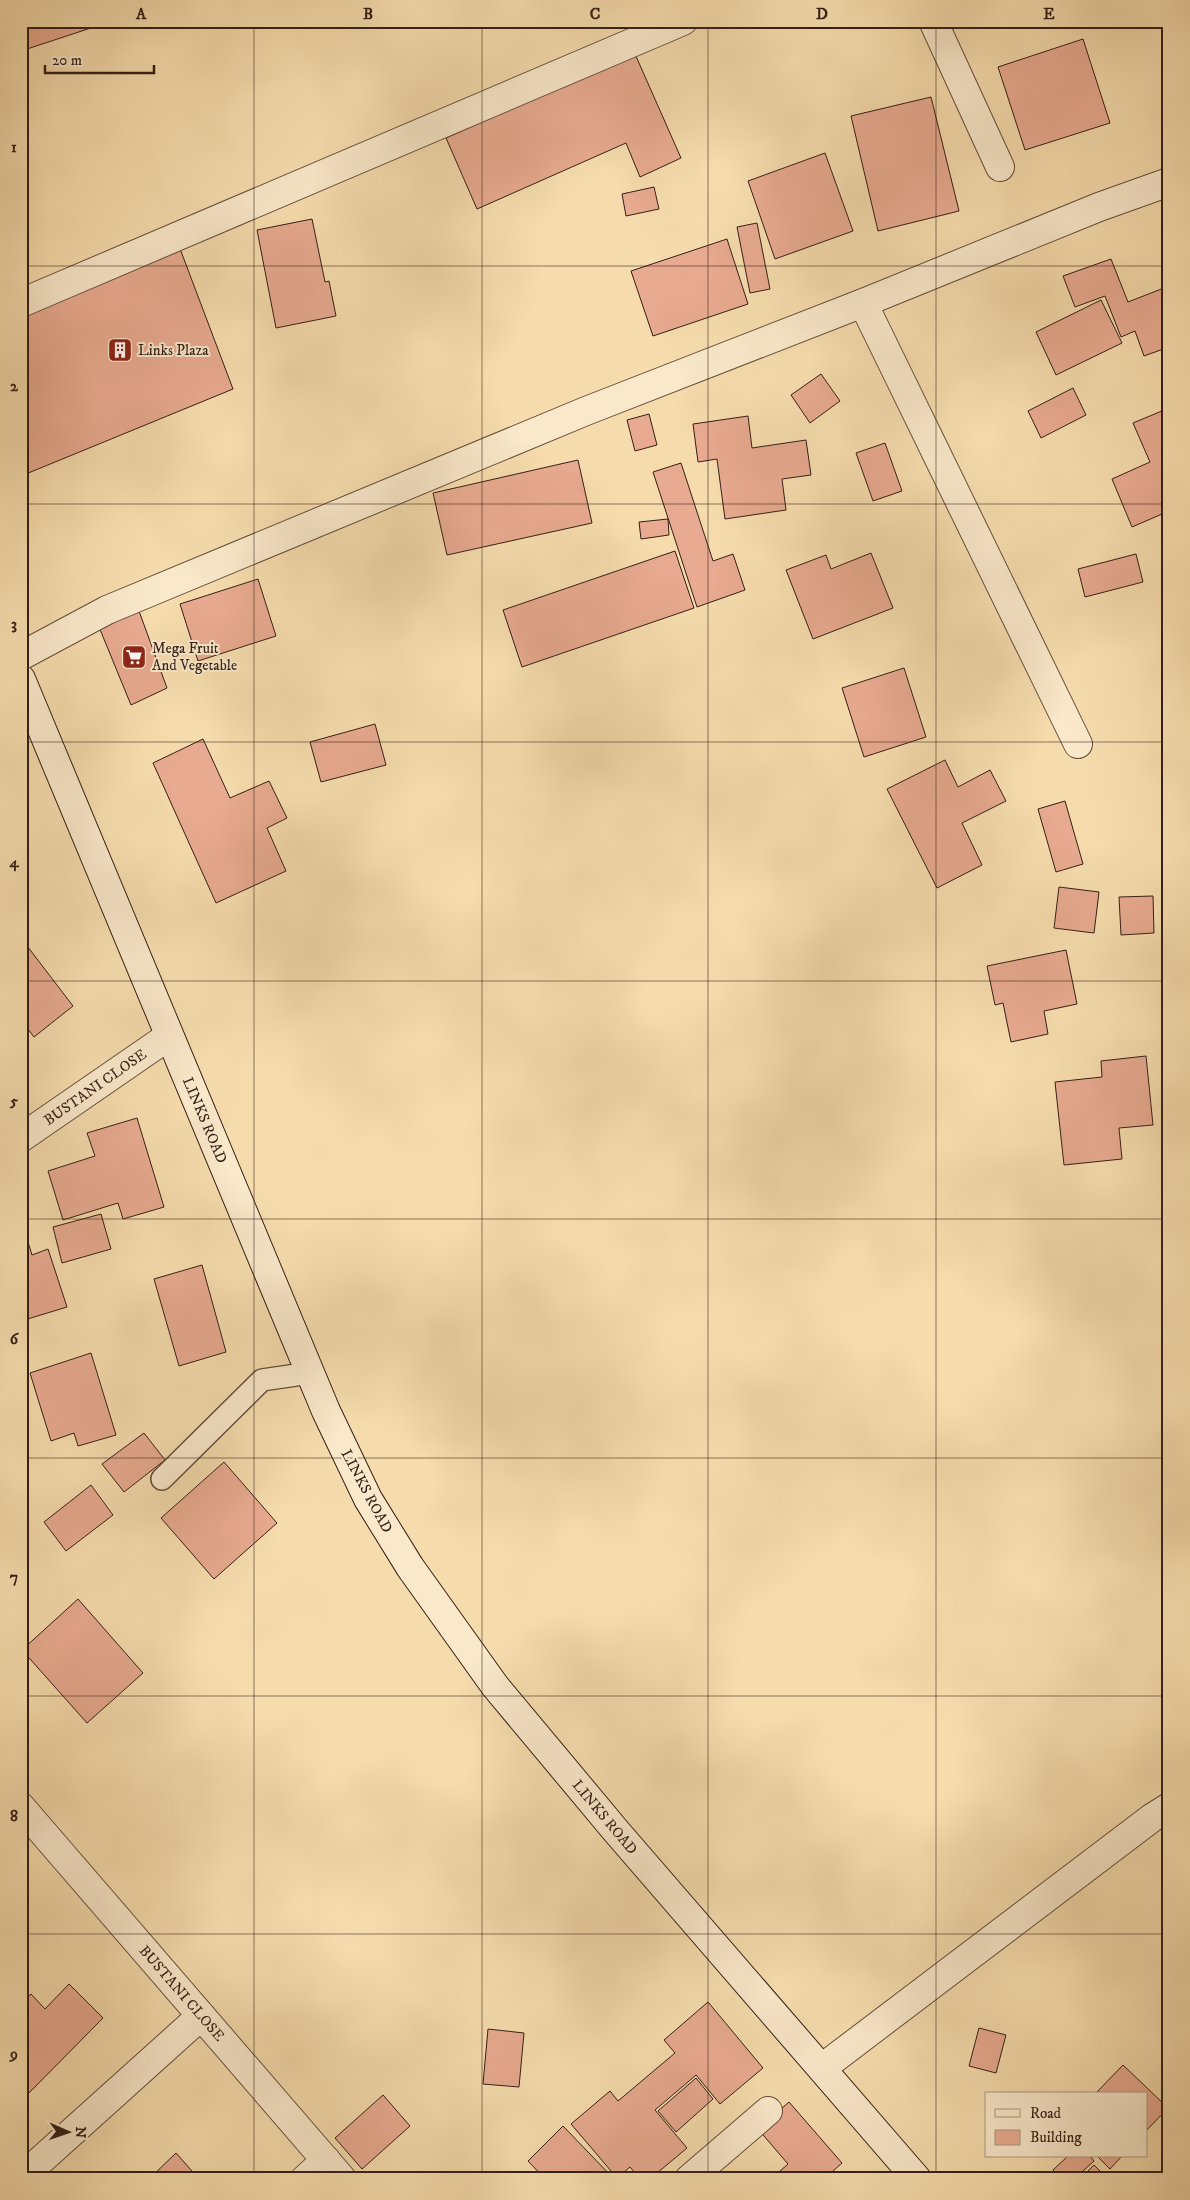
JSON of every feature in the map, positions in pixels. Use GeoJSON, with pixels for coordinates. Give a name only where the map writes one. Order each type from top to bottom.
{"type":"FeatureCollection","features":[{"type":"Feature","properties":{"kind":"street"},"geometry":{"type":"LineString","coordinates":[[21,303],[683,21]]}},
{"type":"Feature","properties":{"kind":"street"},"geometry":{"type":"LineString","coordinates":[[933,21],[1000,167]]}},
{"type":"Feature","properties":{"kind":"street"},"geometry":{"type":"LineString","coordinates":[[21,656],[126,602],[586,411],[863,303],[1099,207],[1169,182]]}},
{"type":"Feature","properties":{"kind":"street"},"geometry":{"type":"LineString","coordinates":[[863,303],[1078,744]]}},
{"type":"Feature","properties":{"kind":"street","name":"LINKS ROAD"},"geometry":{"type":"LineString","coordinates":[[21,679],[310,1373],[368,1499],[410,1567],[495,1686],[616,1831],[917,2179]]}},
{"type":"Feature","properties":{"kind":"street","name":"BUSTANI CLOSE"},"geometry":{"type":"LineString","coordinates":[[21,1138],[169,1036]]}},
{"type":"Feature","properties":{"kind":"street"},"geometry":{"type":"LineString","coordinates":[[822,2068],[1153,1817],[1169,1807]]}},
{"type":"Feature","properties":{"kind":"street","name":"BUSTANI CLOSE"},"geometry":{"type":"LineString","coordinates":[[26,1824],[201,2016],[334,2170]]}},
{"type":"Feature","properties":{"kind":"street"},"geometry":{"type":"LineString","coordinates":[[21,2178],[201,2016]]}},
{"type":"Feature","properties":{"kind":"street"},"geometry":{"type":"LineString","coordinates":[[689,2179],[768,2111]]}},
{"type":"Feature","properties":{"kind":"street"},"geometry":{"type":"LineString","coordinates":[[305,2179],[334,2170]]}},
{"type":"Feature","properties":{"kind":"lane"},"geometry":{"type":"LineString","coordinates":[[162,1480],[262,1380],[310,1373]]}},
{"type":"Feature","properties":{"kind":"building"},"geometry":{"type":"Polygon","coordinates":[[[21,21],[112,21],[21,51],[21,21]]]}},
{"type":"Feature","properties":{"kind":"building"},"geometry":{"type":"Polygon","coordinates":[[[1083,39],[1110,123],[1025,150],[998,67],[1083,39]]]}},
{"type":"Feature","properties":{"kind":"building"},"geometry":{"type":"Polygon","coordinates":[[[635,54],[681,158],[640,177],[626,143],[477,209],[446,138],[635,54]]]}},
{"type":"Feature","properties":{"kind":"building"},"geometry":{"type":"Polygon","coordinates":[[[931,97],[959,211],[878,231],[851,116],[931,97]]]}},
{"type":"Feature","properties":{"kind":"building"},"geometry":{"type":"Polygon","coordinates":[[[825,153],[853,231],[775,259],[748,181],[825,153]]]}},
{"type":"Feature","properties":{"kind":"building"},"geometry":{"type":"Polygon","coordinates":[[[654,187],[659,209],[626,216],[622,194],[654,187]]]}},
{"type":"Feature","properties":{"kind":"building"},"geometry":{"type":"Polygon","coordinates":[[[312,219],[325,282],[329,281],[336,316],[276,328],[257,230],[312,219]]]}},
{"type":"Feature","properties":{"kind":"building"},"geometry":{"type":"Polygon","coordinates":[[[757,223],[770,289],[750,293],[737,227],[757,223]]]}},
{"type":"Feature","properties":{"kind":"building"},"geometry":{"type":"Polygon","coordinates":[[[727,239],[748,304],[653,336],[631,271],[727,239]]]}},
{"type":"Feature","properties":{"kind":"building","name":"Links Plaza"},"geometry":{"type":"Polygon","coordinates":[[[179,246],[233,389],[21,476],[21,312],[179,246]]]}},
{"type":"Feature","properties":{"kind":"building"},"geometry":{"type":"Polygon","coordinates":[[[1111,259],[1128,302],[1169,286],[1169,347],[1144,356],[1135,331],[1121,337],[1105,296],[1075,307],[1063,276],[1111,259]]]}},
{"type":"Feature","properties":{"kind":"building"},"geometry":{"type":"Polygon","coordinates":[[[1101,300],[1122,343],[1056,375],[1036,332],[1101,300]]]}},
{"type":"Feature","properties":{"kind":"building"},"geometry":{"type":"Polygon","coordinates":[[[821,374],[840,401],[810,423],[791,395],[821,374]]]}},
{"type":"Feature","properties":{"kind":"building"},"geometry":{"type":"Polygon","coordinates":[[[1073,388],[1086,415],[1041,438],[1028,411],[1073,388]]]}},
{"type":"Feature","properties":{"kind":"building"},"geometry":{"type":"Polygon","coordinates":[[[1169,408],[1169,511],[1132,527],[1112,479],[1150,462],[1133,423],[1169,408]]]}},
{"type":"Feature","properties":{"kind":"building"},"geometry":{"type":"Polygon","coordinates":[[[649,414],[657,445],[635,451],[627,420],[649,414]]]}},
{"type":"Feature","properties":{"kind":"building"},"geometry":{"type":"Polygon","coordinates":[[[748,416],[752,448],[806,440],[811,475],[782,479],[786,510],[725,519],[717,459],[698,462],[693,424],[748,416]]]}},
{"type":"Feature","properties":{"kind":"building"},"geometry":{"type":"Polygon","coordinates":[[[885,443],[902,491],[873,501],[856,453],[885,443]]]}},
{"type":"Feature","properties":{"kind":"building"},"geometry":{"type":"Polygon","coordinates":[[[578,460],[592,523],[447,555],[433,493],[578,460]]]}},
{"type":"Feature","properties":{"kind":"building"},"geometry":{"type":"Polygon","coordinates":[[[681,463],[713,561],[733,554],[745,590],[697,607],[653,472],[681,463]]]}},
{"type":"Feature","properties":{"kind":"building"},"geometry":{"type":"Polygon","coordinates":[[[668,519],[669,535],[641,539],[639,522],[668,519]]]}},
{"type":"Feature","properties":{"kind":"building"},"geometry":{"type":"Polygon","coordinates":[[[675,551],[694,608],[522,667],[503,610],[675,551]]]}},
{"type":"Feature","properties":{"kind":"building"},"geometry":{"type":"Polygon","coordinates":[[[871,553],[893,608],[813,639],[786,570],[826,555],[831,569],[871,553]]]}},
{"type":"Feature","properties":{"kind":"building"},"geometry":{"type":"Polygon","coordinates":[[[1136,554],[1143,582],[1085,597],[1078,569],[1136,554]]]}},
{"type":"Feature","properties":{"kind":"building"},"geometry":{"type":"Polygon","coordinates":[[[258,579],[276,636],[198,661],[180,604],[258,579]]]}},
{"type":"Feature","properties":{"kind":"building","name":"Mega Fruit And Vegetable"},"geometry":{"type":"Polygon","coordinates":[[[139,611],[167,688],[131,705],[99,627],[139,611]]]}},
{"type":"Feature","properties":{"kind":"building"},"geometry":{"type":"Polygon","coordinates":[[[904,668],[926,737],[864,757],[842,688],[904,668]]]}},
{"type":"Feature","properties":{"kind":"building"},"geometry":{"type":"Polygon","coordinates":[[[375,724],[386,765],[321,782],[310,742],[375,724]]]}},
{"type":"Feature","properties":{"kind":"building"},"geometry":{"type":"Polygon","coordinates":[[[203,739],[230,798],[269,781],[287,818],[267,828],[286,871],[216,903],[153,763],[203,739]]]}},
{"type":"Feature","properties":{"kind":"building"},"geometry":{"type":"Polygon","coordinates":[[[945,760],[958,787],[990,770],[1006,801],[962,823],[982,865],[937,888],[887,789],[945,760]]]}},
{"type":"Feature","properties":{"kind":"building"},"geometry":{"type":"Polygon","coordinates":[[[1065,801],[1083,864],[1056,872],[1038,809],[1065,801]]]}},
{"type":"Feature","properties":{"kind":"building"},"geometry":{"type":"Polygon","coordinates":[[[1059,887],[1099,892],[1094,933],[1054,928],[1059,887]]]}},
{"type":"Feature","properties":{"kind":"building"},"geometry":{"type":"Polygon","coordinates":[[[1153,896],[1154,933],[1121,935],[1119,897],[1153,896]]]}},
{"type":"Feature","properties":{"kind":"building"},"geometry":{"type":"Polygon","coordinates":[[[21,938],[73,1006],[34,1037],[21,1020],[21,938]]]}},
{"type":"Feature","properties":{"kind":"building"},"geometry":{"type":"Polygon","coordinates":[[[1066,950],[1077,1004],[1044,1011],[1048,1034],[1011,1042],[1003,1003],[995,1005],[987,966],[1066,950]]]}},
{"type":"Feature","properties":{"kind":"building"},"geometry":{"type":"Polygon","coordinates":[[[1146,1056],[1153,1125],[1119,1128],[1122,1159],[1064,1165],[1055,1082],[1102,1077],[1101,1061],[1146,1056]]]}},
{"type":"Feature","properties":{"kind":"building"},"geometry":{"type":"Polygon","coordinates":[[[137,1118],[164,1207],[123,1219],[118,1203],[63,1220],[48,1171],[95,1156],[87,1133],[137,1118]]]}},
{"type":"Feature","properties":{"kind":"building"},"geometry":{"type":"Polygon","coordinates":[[[101,1214],[111,1249],[62,1263],[53,1227],[101,1214]]]}},
{"type":"Feature","properties":{"kind":"building"},"geometry":{"type":"Polygon","coordinates":[[[25,1232],[32,1255],[48,1249],[67,1307],[21,1321],[21,1234],[25,1232]]]}},
{"type":"Feature","properties":{"kind":"building"},"geometry":{"type":"Polygon","coordinates":[[[202,1265],[226,1352],[179,1366],[154,1279],[202,1265]]]}},
{"type":"Feature","properties":{"kind":"building"},"geometry":{"type":"Polygon","coordinates":[[[91,1353],[116,1435],[78,1446],[74,1433],[51,1441],[30,1373],[91,1353]]]}},
{"type":"Feature","properties":{"kind":"building"},"geometry":{"type":"Polygon","coordinates":[[[144,1433],[165,1460],[124,1492],[102,1464],[144,1433]]]}},
{"type":"Feature","properties":{"kind":"building"},"geometry":{"type":"Polygon","coordinates":[[[224,1462],[277,1523],[214,1579],[161,1518],[224,1462]]]}},
{"type":"Feature","properties":{"kind":"building"},"geometry":{"type":"Polygon","coordinates":[[[91,1485],[113,1515],[66,1551],[44,1522],[91,1485]]]}},
{"type":"Feature","properties":{"kind":"building"},"geometry":{"type":"Polygon","coordinates":[[[78,1599],[143,1673],[87,1723],[22,1650],[78,1599]]]}},
{"type":"Feature","properties":{"kind":"building"},"geometry":{"type":"Polygon","coordinates":[[[69,1984],[103,2018],[26,2096],[21,2092],[21,2004],[31,1994],[45,2009],[69,1984]]]}},
{"type":"Feature","properties":{"kind":"building"},"geometry":{"type":"Polygon","coordinates":[[[708,2002],[763,2068],[720,2104],[696,2075],[655,2110],[687,2148],[650,2179],[640,2179],[630,2167],[617,2178],[571,2124],[610,2091],[618,2101],[675,2053],[664,2040],[708,2002]]]}},
{"type":"Feature","properties":{"kind":"building"},"geometry":{"type":"Polygon","coordinates":[[[979,2028],[1006,2035],[996,2073],[969,2066],[979,2028]]]}},
{"type":"Feature","properties":{"kind":"building"},"geometry":{"type":"Polygon","coordinates":[[[488,2029],[524,2033],[519,2087],[483,2084],[488,2029]]]}},
{"type":"Feature","properties":{"kind":"building"},"geometry":{"type":"Polygon","coordinates":[[[1123,2065],[1168,2108],[1148,2129],[1148,2092],[1097,2092],[1123,2065]]]}},
{"type":"Feature","properties":{"kind":"building"},"geometry":{"type":"Polygon","coordinates":[[[696,2078],[713,2099],[676,2132],[658,2111],[696,2078]]]}},
{"type":"Feature","properties":{"kind":"building"},"geometry":{"type":"Polygon","coordinates":[[[383,2095],[410,2126],[362,2169],[335,2138],[383,2095]]]}},
{"type":"Feature","properties":{"kind":"building"},"geometry":{"type":"Polygon","coordinates":[[[789,2102],[842,2163],[824,2179],[771,2179],[788,2164],[758,2129],[789,2102]]]}},
{"type":"Feature","properties":{"kind":"building"},"geometry":{"type":"Polygon","coordinates":[[[563,2126],[614,2179],[545,2179],[528,2161],[563,2126]]]}},
{"type":"Feature","properties":{"kind":"building"},"geometry":{"type":"Polygon","coordinates":[[[176,2153],[199,2179],[149,2179],[176,2153]]]}},
{"type":"Feature","properties":{"kind":"building"},"geometry":{"type":"Polygon","coordinates":[[[1066,2158],[1092,2158],[1094,2161],[1074,2179],[1061,2179],[1053,2170],[1066,2158]]]}},
{"type":"Feature","properties":{"kind":"building"},"geometry":{"type":"Polygon","coordinates":[[[1099,2158],[1120,2158],[1110,2169],[1099,2158]]]}},
{"type":"Feature","properties":{"kind":"building"},"geometry":{"type":"Polygon","coordinates":[[[1094,2165],[1108,2179],[1080,2179],[1094,2165]]]}},
{"type":"Feature","properties":{"kind":"place","name":"Links Plaza"},"geometry":{"type":"Point","coordinates":[120,350]}},
{"type":"Feature","properties":{"kind":"place","name":"Mega Fruit And Vegetable"},"geometry":{"type":"Point","coordinates":[134,657]}}]}
